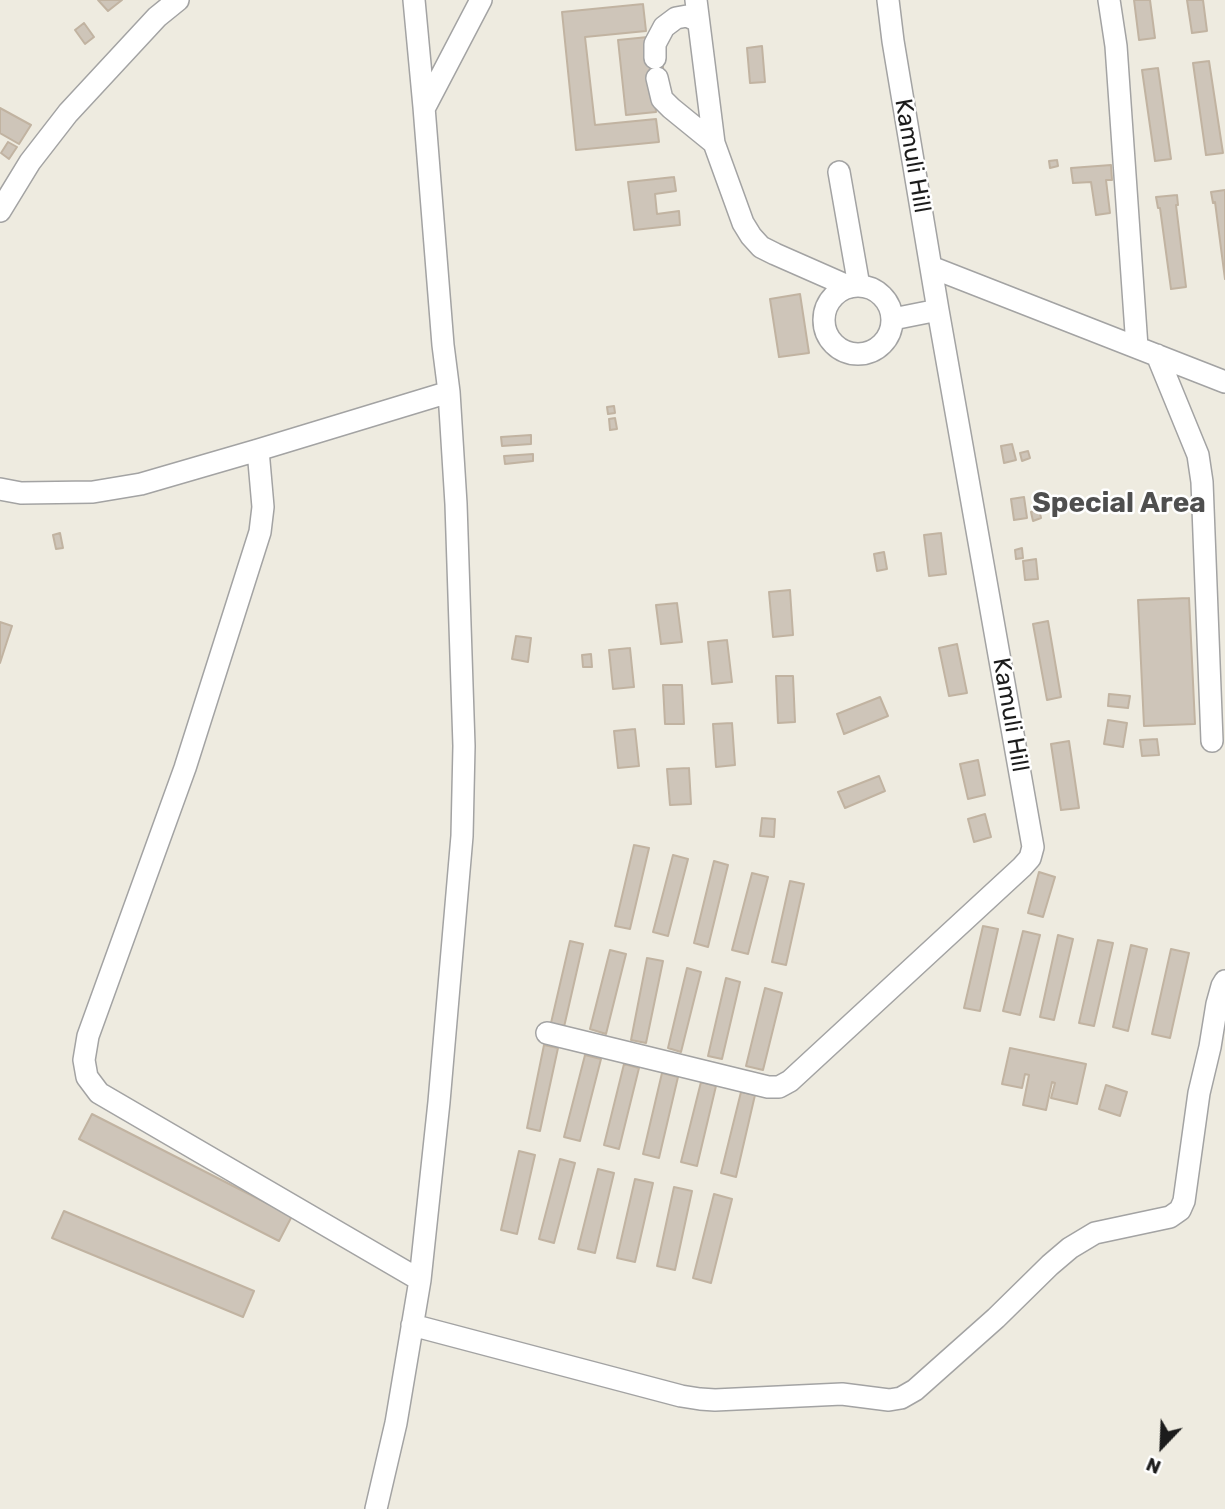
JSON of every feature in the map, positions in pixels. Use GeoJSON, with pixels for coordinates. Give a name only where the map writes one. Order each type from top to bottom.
{"type":"FeatureCollection","features":[{"type":"Feature","properties":{"kind":"street"},"geometry":{"type":"LineString","coordinates":[[0,211],[30,162],[68,113],[157,17],[178,0]]}},
{"type":"Feature","properties":{"kind":"street"},"geometry":{"type":"LineString","coordinates":[[376,1509],[396,1423],[420,1280],[438,1115],[462,836],[464,746],[456,504],[449,392],[414,0]]}},
{"type":"Feature","properties":{"kind":"street"},"geometry":{"type":"LineString","coordinates":[[424,107],[481,0]]}},
{"type":"Feature","properties":{"kind":"street","name":"Kamuli Hill"},"geometry":{"type":"LineString","coordinates":[[547,1033],[768,1087],[779,1087],[790,1081],[1030,858],[1033,847],[938,310],[888,0]]}},
{"type":"Feature","properties":{"kind":"street"},"geometry":{"type":"LineString","coordinates":[[1109,0],[1116,46],[1137,347]]}},
{"type":"Feature","properties":{"kind":"street"},"geometry":{"type":"LineString","coordinates":[[714,143],[662,99],[656,68],[654,44],[664,27],[676,18],[697,10],[714,143],[743,223],[751,236],[761,247],[775,254],[854,286],[867,287],[882,296],[891,310],[893,318],[886,341],[873,352],[858,355],[835,346],[824,326],[825,309],[835,295],[854,286]]}},
{"type":"Feature","properties":{"kind":"street"},"geometry":{"type":"LineString","coordinates":[[839,172],[854,286]]}},
{"type":"Feature","properties":{"kind":"street"},"geometry":{"type":"LineString","coordinates":[[931,267],[1225,382]]}},
{"type":"Feature","properties":{"kind":"street"},"geometry":{"type":"LineString","coordinates":[[893,318],[938,310]]}},
{"type":"Feature","properties":{"kind":"street"},"geometry":{"type":"LineString","coordinates":[[1157,355],[1198,455],[1202,482],[1212,741]]}},
{"type":"Feature","properties":{"kind":"street"},"geometry":{"type":"LineString","coordinates":[[0,489],[21,493],[93,492],[141,484],[449,392]]}},
{"type":"Feature","properties":{"kind":"street"},"geometry":{"type":"LineString","coordinates":[[258,450],[263,507],[260,532],[185,768],[88,1036],[84,1060],[87,1077],[99,1093],[420,1280]]}},
{"type":"Feature","properties":{"kind":"street"},"geometry":{"type":"LineString","coordinates":[[412,1325],[700,1399],[842,1394],[889,1400],[901,1398],[915,1390],[1070,1248],[1095,1233],[1170,1217],[1180,1210],[1184,1201],[1199,1093],[1217,1004],[1225,981]]}},
{"type":"Feature","properties":{"kind":"building"},"geometry":{"type":"Polygon","coordinates":[[[98,0],[122,0],[108,11],[98,0]]]}},
{"type":"Feature","properties":{"kind":"building"},"geometry":{"type":"Polygon","coordinates":[[[1134,0],[1150,0],[1155,38],[1139,40],[1134,0]]]}},
{"type":"Feature","properties":{"kind":"building"},"geometry":{"type":"Polygon","coordinates":[[[1187,0],[1203,0],[1207,31],[1192,33],[1187,0]]]}},
{"type":"Feature","properties":{"kind":"building"},"geometry":{"type":"Polygon","coordinates":[[[643,4],[646,31],[585,37],[595,125],[656,119],[659,142],[576,150],[562,12],[643,4]]]}},
{"type":"Feature","properties":{"kind":"building"},"geometry":{"type":"Polygon","coordinates":[[[84,23],[94,37],[85,44],[75,30],[84,23]]]}},
{"type":"Feature","properties":{"kind":"building"},"geometry":{"type":"Polygon","coordinates":[[[648,37],[662,57],[664,78],[653,79],[656,112],[626,115],[618,40],[648,37]]]}},
{"type":"Feature","properties":{"kind":"building"},"geometry":{"type":"Polygon","coordinates":[[[762,46],[765,82],[750,83],[747,48],[762,46]]]}},
{"type":"Feature","properties":{"kind":"building"},"geometry":{"type":"Polygon","coordinates":[[[1209,61],[1223,153],[1206,155],[1193,63],[1209,61]]]}},
{"type":"Feature","properties":{"kind":"building"},"geometry":{"type":"Polygon","coordinates":[[[1158,68],[1171,159],[1155,161],[1142,70],[1158,68]]]}},
{"type":"Feature","properties":{"kind":"building"},"geometry":{"type":"Polygon","coordinates":[[[0,108],[31,125],[19,144],[0,133],[0,108]]]}},
{"type":"Feature","properties":{"kind":"building"},"geometry":{"type":"Polygon","coordinates":[[[8,142],[17,147],[9,159],[1,153],[8,142]]]}},
{"type":"Feature","properties":{"kind":"building"},"geometry":{"type":"Polygon","coordinates":[[[1057,160],[1058,166],[1050,168],[1049,161],[1057,160]]]}},
{"type":"Feature","properties":{"kind":"building"},"geometry":{"type":"Polygon","coordinates":[[[1111,165],[1112,180],[1106,180],[1110,213],[1096,215],[1091,182],[1073,183],[1071,168],[1111,165]]]}},
{"type":"Feature","properties":{"kind":"building"},"geometry":{"type":"Polygon","coordinates":[[[674,177],[676,191],[655,194],[657,214],[679,211],[680,225],[634,230],[628,182],[674,177]]]}},
{"type":"Feature","properties":{"kind":"building"},"geometry":{"type":"Polygon","coordinates":[[[1225,190],[1225,279],[1215,202],[1213,203],[1211,192],[1225,190]]]}},
{"type":"Feature","properties":{"kind":"building"},"geometry":{"type":"Polygon","coordinates":[[[1177,195],[1186,287],[1171,289],[1160,208],[1156,197],[1177,195]]]}},
{"type":"Feature","properties":{"kind":"building"},"geometry":{"type":"Polygon","coordinates":[[[800,294],[809,353],[779,357],[770,299],[800,294]]]}},
{"type":"Feature","properties":{"kind":"building"},"geometry":{"type":"Polygon","coordinates":[[[614,406],[615,413],[608,414],[607,407],[614,406]]]}},
{"type":"Feature","properties":{"kind":"building"},"geometry":{"type":"Polygon","coordinates":[[[615,418],[617,429],[610,430],[609,419],[615,418]]]}},
{"type":"Feature","properties":{"kind":"building"},"geometry":{"type":"Polygon","coordinates":[[[531,435],[531,444],[502,446],[501,437],[531,435]]]}},
{"type":"Feature","properties":{"kind":"building"},"geometry":{"type":"Polygon","coordinates":[[[1012,444],[1016,460],[1004,463],[1001,446],[1012,444]]]}},
{"type":"Feature","properties":{"kind":"building"},"geometry":{"type":"Polygon","coordinates":[[[1028,451],[1030,458],[1022,461],[1020,453],[1028,451]]]}},
{"type":"Feature","properties":{"kind":"building"},"geometry":{"type":"Polygon","coordinates":[[[533,454],[533,461],[505,464],[504,456],[533,454]]]}},
{"type":"Feature","properties":{"kind":"building"},"geometry":{"type":"Polygon","coordinates":[[[1024,497],[1027,518],[1014,520],[1011,499],[1024,497]]]}},
{"type":"Feature","properties":{"kind":"building"},"geometry":{"type":"Polygon","coordinates":[[[1039,509],[1041,518],[1033,521],[1031,512],[1039,509]]]}},
{"type":"Feature","properties":{"kind":"building"},"geometry":{"type":"Polygon","coordinates":[[[60,533],[63,548],[56,549],[53,535],[60,533]]]}},
{"type":"Feature","properties":{"kind":"building"},"geometry":{"type":"Polygon","coordinates":[[[941,533],[946,574],[929,576],[924,535],[941,533]]]}},
{"type":"Feature","properties":{"kind":"building"},"geometry":{"type":"Polygon","coordinates":[[[1022,548],[1023,558],[1016,559],[1015,550],[1022,548]]]}},
{"type":"Feature","properties":{"kind":"building"},"geometry":{"type":"Polygon","coordinates":[[[884,552],[887,569],[877,571],[874,554],[884,552]]]}},
{"type":"Feature","properties":{"kind":"building"},"geometry":{"type":"Polygon","coordinates":[[[1036,559],[1038,579],[1025,580],[1023,561],[1036,559]]]}},
{"type":"Feature","properties":{"kind":"building"},"geometry":{"type":"Polygon","coordinates":[[[790,590],[793,635],[773,637],[769,592],[790,590]]]}},
{"type":"Feature","properties":{"kind":"building"},"geometry":{"type":"Polygon","coordinates":[[[1189,598],[1195,724],[1144,726],[1138,600],[1189,598]]]}},
{"type":"Feature","properties":{"kind":"building"},"geometry":{"type":"Polygon","coordinates":[[[677,603],[682,642],[661,644],[656,605],[677,603]]]}},
{"type":"Feature","properties":{"kind":"building"},"geometry":{"type":"Polygon","coordinates":[[[1048,621],[1061,697],[1047,700],[1033,624],[1048,621]]]}},
{"type":"Feature","properties":{"kind":"building"},"geometry":{"type":"Polygon","coordinates":[[[0,622],[12,626],[0,663],[0,622]]]}},
{"type":"Feature","properties":{"kind":"building"},"geometry":{"type":"Polygon","coordinates":[[[516,636],[531,638],[528,662],[512,659],[516,636]]]}},
{"type":"Feature","properties":{"kind":"building"},"geometry":{"type":"Polygon","coordinates":[[[727,640],[732,682],[712,684],[708,642],[727,640]]]}},
{"type":"Feature","properties":{"kind":"building"},"geometry":{"type":"Polygon","coordinates":[[[957,644],[967,693],[949,696],[939,648],[957,644]]]}},
{"type":"Feature","properties":{"kind":"building"},"geometry":{"type":"Polygon","coordinates":[[[630,648],[634,687],[613,689],[609,650],[630,648]]]}},
{"type":"Feature","properties":{"kind":"building"},"geometry":{"type":"Polygon","coordinates":[[[591,654],[592,667],[583,667],[582,655],[591,654]]]}},
{"type":"Feature","properties":{"kind":"building"},"geometry":{"type":"Polygon","coordinates":[[[776,676],[793,676],[795,722],[778,723],[776,676]]]}},
{"type":"Feature","properties":{"kind":"building"},"geometry":{"type":"Polygon","coordinates":[[[663,685],[682,685],[684,724],[665,724],[663,685]]]}},
{"type":"Feature","properties":{"kind":"building"},"geometry":{"type":"Polygon","coordinates":[[[1109,694],[1130,696],[1128,708],[1108,706],[1109,694]]]}},
{"type":"Feature","properties":{"kind":"building"},"geometry":{"type":"Polygon","coordinates":[[[880,697],[888,716],[844,734],[837,714],[880,697]]]}},
{"type":"Feature","properties":{"kind":"building"},"geometry":{"type":"Polygon","coordinates":[[[1108,720],[1127,723],[1123,747],[1104,744],[1108,720]]]}},
{"type":"Feature","properties":{"kind":"building"},"geometry":{"type":"Polygon","coordinates":[[[732,723],[735,765],[716,767],[713,724],[732,723]]]}},
{"type":"Feature","properties":{"kind":"building"},"geometry":{"type":"Polygon","coordinates":[[[635,729],[639,766],[618,768],[614,731],[635,729]]]}},
{"type":"Feature","properties":{"kind":"building"},"geometry":{"type":"Polygon","coordinates":[[[1157,739],[1159,755],[1142,756],[1140,740],[1157,739]]]}},
{"type":"Feature","properties":{"kind":"building"},"geometry":{"type":"Polygon","coordinates":[[[1069,741],[1079,808],[1061,810],[1051,744],[1069,741]]]}},
{"type":"Feature","properties":{"kind":"building"},"geometry":{"type":"Polygon","coordinates":[[[978,760],[985,795],[968,799],[960,764],[978,760]]]}},
{"type":"Feature","properties":{"kind":"building"},"geometry":{"type":"Polygon","coordinates":[[[689,768],[691,804],[670,805],[667,769],[689,768]]]}},
{"type":"Feature","properties":{"kind":"building"},"geometry":{"type":"Polygon","coordinates":[[[879,776],[885,791],[845,808],[838,792],[879,776]]]}},
{"type":"Feature","properties":{"kind":"building"},"geometry":{"type":"Polygon","coordinates":[[[985,814],[991,837],[974,842],[968,819],[985,814]]]}},
{"type":"Feature","properties":{"kind":"building"},"geometry":{"type":"Polygon","coordinates":[[[762,818],[775,819],[774,837],[760,836],[762,818]]]}},
{"type":"Feature","properties":{"kind":"building"},"geometry":{"type":"Polygon","coordinates":[[[634,845],[649,848],[630,929],[615,926],[634,845]]]}},
{"type":"Feature","properties":{"kind":"building"},"geometry":{"type":"Polygon","coordinates":[[[673,855],[688,859],[668,936],[653,932],[673,855]]]}},
{"type":"Feature","properties":{"kind":"building"},"geometry":{"type":"Polygon","coordinates":[[[714,861],[728,865],[708,947],[694,943],[714,861]]]}},
{"type":"Feature","properties":{"kind":"building"},"geometry":{"type":"Polygon","coordinates":[[[1039,872],[1055,877],[1043,917],[1028,913],[1039,872]]]}},
{"type":"Feature","properties":{"kind":"building"},"geometry":{"type":"Polygon","coordinates":[[[752,873],[768,877],[748,954],[732,950],[752,873]]]}},
{"type":"Feature","properties":{"kind":"building"},"geometry":{"type":"Polygon","coordinates":[[[790,881],[804,884],[786,965],[772,962],[790,881]]]}},
{"type":"Feature","properties":{"kind":"building"},"geometry":{"type":"Polygon","coordinates":[[[983,926],[998,929],[980,1011],[964,1008],[983,926]]]}},
{"type":"Feature","properties":{"kind":"building"},"geometry":{"type":"Polygon","coordinates":[[[1023,931],[1040,935],[1020,1015],[1003,1011],[1023,931]]]}},
{"type":"Feature","properties":{"kind":"building"},"geometry":{"type":"Polygon","coordinates":[[[1058,935],[1073,939],[1054,1020],[1040,1017],[1058,935]]]}},
{"type":"Feature","properties":{"kind":"building"},"geometry":{"type":"Polygon","coordinates":[[[1098,940],[1113,943],[1094,1026],[1079,1023],[1098,940]]]}},
{"type":"Feature","properties":{"kind":"building"},"geometry":{"type":"Polygon","coordinates":[[[570,941],[583,944],[564,1027],[551,1023],[570,941]]]}},
{"type":"Feature","properties":{"kind":"building"},"geometry":{"type":"Polygon","coordinates":[[[1131,945],[1147,949],[1128,1031],[1113,1027],[1131,945]]]}},
{"type":"Feature","properties":{"kind":"building"},"geometry":{"type":"Polygon","coordinates":[[[1171,949],[1189,953],[1170,1038],[1152,1034],[1171,949]]]}},
{"type":"Feature","properties":{"kind":"building"},"geometry":{"type":"Polygon","coordinates":[[[610,950],[626,954],[606,1034],[590,1029],[610,950]]]}},
{"type":"Feature","properties":{"kind":"building"},"geometry":{"type":"Polygon","coordinates":[[[647,958],[663,961],[646,1043],[631,1040],[647,958]]]}},
{"type":"Feature","properties":{"kind":"building"},"geometry":{"type":"Polygon","coordinates":[[[687,968],[701,972],[681,1052],[668,1048],[687,968]]]}},
{"type":"Feature","properties":{"kind":"building"},"geometry":{"type":"Polygon","coordinates":[[[726,978],[740,982],[722,1059],[708,1056],[726,978]]]}},
{"type":"Feature","properties":{"kind":"building"},"geometry":{"type":"Polygon","coordinates":[[[765,988],[782,993],[763,1070],[746,1066],[765,988]]]}},
{"type":"Feature","properties":{"kind":"building"},"geometry":{"type":"Polygon","coordinates":[[[544,1045],[558,1048],[540,1131],[527,1128],[544,1045]]]}},
{"type":"Feature","properties":{"kind":"building"},"geometry":{"type":"Polygon","coordinates":[[[1010,1048],[1086,1064],[1077,1104],[1051,1098],[1055,1083],[1052,1082],[1046,1110],[1023,1105],[1029,1075],[1025,1074],[1022,1088],[1002,1084],[1010,1048]]]}},
{"type":"Feature","properties":{"kind":"building"},"geometry":{"type":"Polygon","coordinates":[[[585,1055],[601,1059],[580,1141],[564,1137],[585,1055]]]}},
{"type":"Feature","properties":{"kind":"building"},"geometry":{"type":"Polygon","coordinates":[[[624,1064],[639,1068],[619,1149],[604,1145],[624,1064]]]}},
{"type":"Feature","properties":{"kind":"building"},"geometry":{"type":"Polygon","coordinates":[[[662,1073],[678,1077],[659,1158],[643,1154],[662,1073]]]}},
{"type":"Feature","properties":{"kind":"building"},"geometry":{"type":"Polygon","coordinates":[[[701,1082],[716,1086],[697,1166],[681,1162],[701,1082]]]}},
{"type":"Feature","properties":{"kind":"building"},"geometry":{"type":"Polygon","coordinates":[[[1106,1085],[1127,1092],[1120,1116],[1099,1109],[1106,1085]]]}},
{"type":"Feature","properties":{"kind":"building"},"geometry":{"type":"Polygon","coordinates":[[[741,1092],[755,1095],[736,1177],[721,1173],[741,1092]]]}},
{"type":"Feature","properties":{"kind":"building"},"geometry":{"type":"Polygon","coordinates":[[[92,1114],[292,1216],[279,1241],[79,1139],[92,1114]]]}},
{"type":"Feature","properties":{"kind":"building"},"geometry":{"type":"Polygon","coordinates":[[[519,1151],[535,1155],[517,1234],[501,1230],[519,1151]]]}},
{"type":"Feature","properties":{"kind":"building"},"geometry":{"type":"Polygon","coordinates":[[[560,1159],[575,1163],[554,1243],[539,1239],[560,1159]]]}},
{"type":"Feature","properties":{"kind":"building"},"geometry":{"type":"Polygon","coordinates":[[[598,1169],[614,1173],[595,1253],[578,1249],[598,1169]]]}},
{"type":"Feature","properties":{"kind":"building"},"geometry":{"type":"Polygon","coordinates":[[[635,1179],[653,1183],[635,1262],[617,1258],[635,1179]]]}},
{"type":"Feature","properties":{"kind":"building"},"geometry":{"type":"Polygon","coordinates":[[[674,1187],[692,1191],[675,1270],[657,1266],[674,1187]]]}},
{"type":"Feature","properties":{"kind":"building"},"geometry":{"type":"Polygon","coordinates":[[[714,1194],[732,1199],[711,1283],[693,1278],[714,1194]]]}},
{"type":"Feature","properties":{"kind":"building"},"geometry":{"type":"Polygon","coordinates":[[[64,1211],[254,1291],[243,1317],[52,1238],[64,1211]]]}},
{"type":"Feature","properties":{"kind":"district","name":"Special Area"},"geometry":{"type":"Point","coordinates":[1119,504]}}]}
